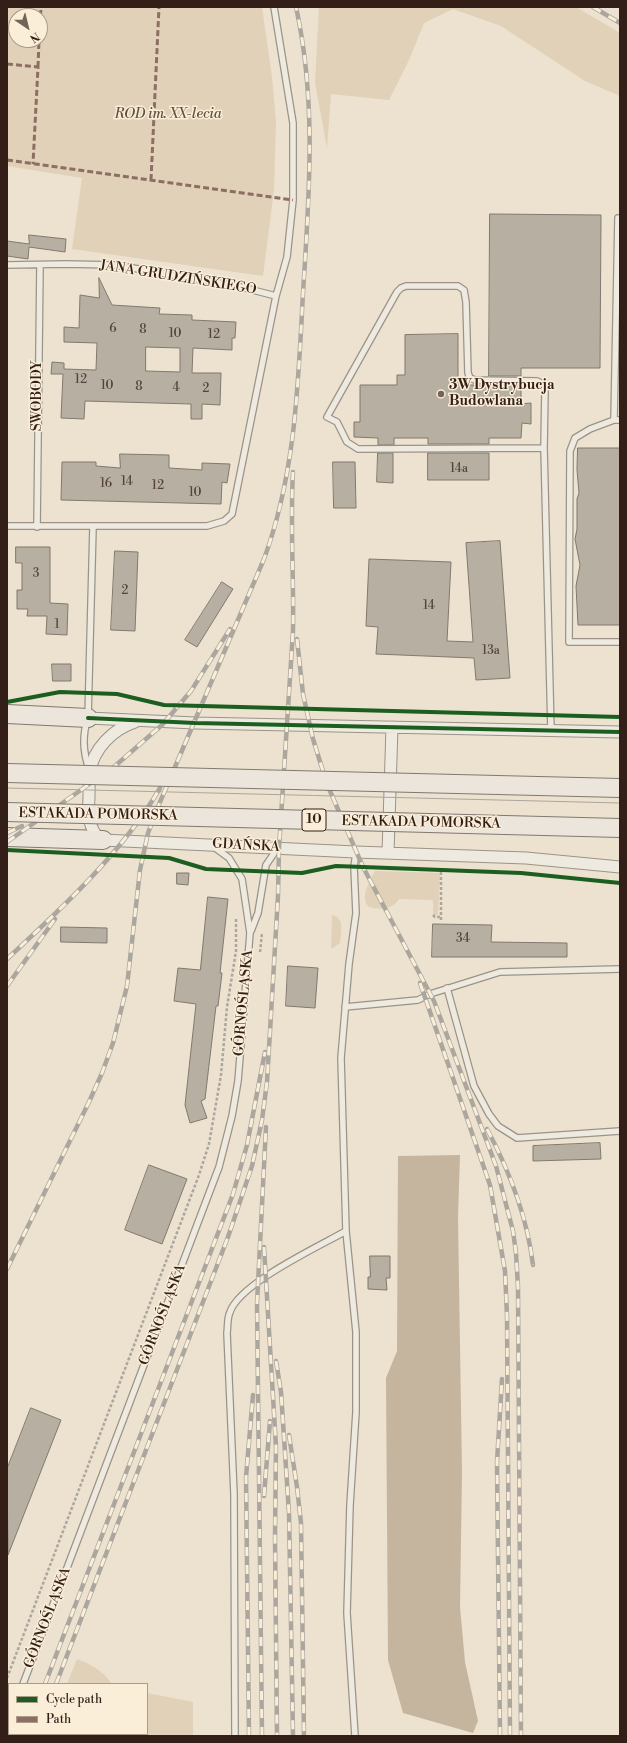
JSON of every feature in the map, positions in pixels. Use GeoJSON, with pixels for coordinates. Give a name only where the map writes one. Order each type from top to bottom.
{"type":"FeatureCollection","features":[{"type":"Feature","properties":{"kind":"main road"},"geometry":{"type":"LineString","coordinates":[[7,714],[88,718]]}},
{"type":"Feature","properties":{"kind":"main road"},"geometry":{"type":"LineString","coordinates":[[7,773],[620,788]]}},
{"type":"Feature","properties":{"kind":"main road","name":"ESTAKADA POMORSKA"},"geometry":{"type":"LineString","coordinates":[[7,812],[620,828]]}},
{"type":"Feature","properties":{"kind":"main road"},"geometry":{"type":"LineString","coordinates":[[7,837],[102,840]]}},
{"type":"Feature","properties":{"kind":"street"},"geometry":{"type":"LineString","coordinates":[[88,718],[620,732]]}},
{"type":"Feature","properties":{"kind":"street"},"geometry":{"type":"LineString","coordinates":[[102,840],[91,828],[88,816],[90,772],[97,752],[111,736],[119,729],[139,720]]}},
{"type":"Feature","properties":{"kind":"street"},"geometry":{"type":"LineString","coordinates":[[388,853],[392,727]]}},
{"type":"Feature","properties":{"kind":"street","name":"GDAŃSKA"},"geometry":{"type":"LineString","coordinates":[[102,840],[356,852],[526,858],[620,867]]}},
{"type":"Feature","properties":{"kind":"lane"},"geometry":{"type":"LineString","coordinates":[[7,526],[207,526],[224,521],[232,514],[276,296],[287,257],[293,200],[293,123],[274,7]]}},
{"type":"Feature","properties":{"kind":"lane"},"geometry":{"type":"LineString","coordinates":[[618,218],[617,420],[590,429],[576,438],[570,451],[569,642],[620,642]]}},
{"type":"Feature","properties":{"kind":"lane","name":"JANA GRUDZIŃSKIEGO"},"geometry":{"type":"LineString","coordinates":[[7,264],[115,265],[237,286],[276,296]]}},
{"type":"Feature","properties":{"kind":"lane","name":"SWOBODY"},"geometry":{"type":"LineString","coordinates":[[37,527],[40,265]]}},
{"type":"Feature","properties":{"kind":"lane"},"geometry":{"type":"LineString","coordinates":[[544,448],[358,449],[346,442],[337,422],[327,417],[397,292],[406,286],[458,286],[464,290],[466,302],[468,373],[470,378],[475,380],[537,381],[543,384],[545,390],[544,448],[551,730]]}},
{"type":"Feature","properties":{"kind":"lane"},"geometry":{"type":"LineString","coordinates":[[90,772],[84,751],[84,730],[88,718],[93,527]]}},
{"type":"Feature","properties":{"kind":"lane","name":"GÓRNOŚLĄSKA"},"geometry":{"type":"LineString","coordinates":[[23,1683],[219,1167],[232,1116],[238,1081],[250,933],[242,879],[229,858],[210,844]]}},
{"type":"Feature","properties":{"kind":"lane","name":"GÓRNOŚLĄSKA"},"geometry":{"type":"LineString","coordinates":[[250,933],[258,912],[266,865],[279,848]]}},
{"type":"Feature","properties":{"kind":"lane"},"geometry":{"type":"LineString","coordinates":[[355,1736],[347,1613],[350,1506],[356,1412],[356,1332],[346,1231],[341,1058],[349,964],[356,913],[354,860],[356,852]]}},
{"type":"Feature","properties":{"kind":"lane"},"geometry":{"type":"LineString","coordinates":[[345,1007],[418,1000],[447,988],[500,972],[620,969]]}},
{"type":"Feature","properties":{"kind":"lane"},"geometry":{"type":"LineString","coordinates":[[447,988],[474,1086],[489,1114],[498,1126],[517,1138],[620,1131]]}},
{"type":"Feature","properties":{"kind":"lane"},"geometry":{"type":"LineString","coordinates":[[235,1736],[234,1494],[227,1333],[230,1312],[242,1293],[258,1281],[346,1231]]}},
{"type":"Feature","properties":{"kind":"path"},"geometry":{"type":"LineString","coordinates":[[433,915],[442,919],[442,870]]}},
{"type":"Feature","properties":{"kind":"path"},"geometry":{"type":"LineString","coordinates":[[7,1678],[199,1175],[209,1144],[221,1074],[227,1007],[236,951],[236,915]]}},
{"type":"Feature","properties":{"kind":"green space","name":"ROD im. XX-lecia"},"geometry":{"type":"Polygon","coordinates":[[[7,7],[262,7],[272,77],[276,121],[274,190],[263,276],[72,249],[82,178],[7,166],[7,7]]]}},
{"type":"Feature","properties":{"kind":"green space"},"geometry":{"type":"Polygon","coordinates":[[[319,7],[576,7],[620,33],[620,96],[585,81],[501,26],[453,9],[424,23],[409,60],[389,100],[331,94],[327,148],[315,83],[319,7]]]}},
{"type":"Feature","properties":{"kind":"green space"},"geometry":{"type":"Polygon","coordinates":[[[375,871],[440,873],[438,915],[433,915],[433,900],[399,899],[390,907],[378,909],[369,907],[366,903],[365,894],[368,884],[375,871]]]}},
{"type":"Feature","properties":{"kind":"green space"},"geometry":{"type":"Polygon","coordinates":[[[332,915],[336,916],[341,922],[341,931],[340,943],[331,948],[332,915]]]}},
{"type":"Feature","properties":{"kind":"green space"},"geometry":{"type":"Polygon","coordinates":[[[77,1659],[96,1668],[105,1675],[111,1683],[67,1683],[77,1659]]]}},
{"type":"Feature","properties":{"kind":"green space"},"geometry":{"type":"Polygon","coordinates":[[[148,1693],[193,1702],[193,1736],[46,1736],[148,1735],[148,1693]]]}},
{"type":"Feature","properties":{"kind":"shaded area"},"geometry":{"type":"Polygon","coordinates":[[[460,1155],[458,1217],[462,1473],[460,1607],[465,1662],[478,1721],[473,1733],[403,1713],[388,1660],[386,1378],[397,1351],[398,1156],[460,1155]]]}},
{"type":"Feature","properties":{"kind":"building"},"geometry":{"type":"Polygon","coordinates":[[[490,214],[601,215],[600,368],[521,368],[521,376],[489,376],[490,214]]]}},
{"type":"Feature","properties":{"kind":"building"},"geometry":{"type":"Polygon","coordinates":[[[29,235],[66,239],[65,252],[29,247],[28,259],[7,256],[7,241],[29,244],[29,235]]]}},
{"type":"Feature","properties":{"kind":"building"},"geometry":{"type":"Polygon","coordinates":[[[99,278],[112,305],[160,308],[159,314],[192,315],[192,320],[236,322],[235,338],[232,338],[232,350],[193,348],[192,373],[221,373],[220,405],[202,404],[202,419],[191,419],[191,404],[85,401],[84,419],[61,418],[63,374],[51,374],[52,362],[64,363],[64,369],[96,370],[97,343],[64,342],[64,327],[79,328],[80,295],[99,298],[99,278]],[[146,347],[146,371],[180,372],[180,348],[146,347]]]}},
{"type":"Feature","properties":{"kind":"building","name":"3W Dystrybucja Budowlana"},"geometry":{"type":"Polygon","coordinates":[[[458,334],[458,385],[521,385],[521,404],[531,403],[531,424],[522,423],[521,438],[489,438],[489,444],[428,444],[428,438],[394,438],[394,445],[378,445],[378,438],[354,437],[354,422],[360,422],[360,385],[397,385],[397,375],[405,375],[405,335],[458,334]]]}},
{"type":"Feature","properties":{"kind":"building"},"geometry":{"type":"Polygon","coordinates":[[[578,448],[620,448],[620,625],[578,625],[576,586],[580,565],[575,539],[577,529],[577,499],[579,493],[577,470],[578,448]]]}},
{"type":"Feature","properties":{"kind":"building"},"geometry":{"type":"Polygon","coordinates":[[[378,453],[393,453],[393,483],[377,482],[378,453]]]}},
{"type":"Feature","properties":{"kind":"building"},"geometry":{"type":"Polygon","coordinates":[[[428,453],[489,453],[489,480],[428,480],[428,453]]]}},
{"type":"Feature","properties":{"kind":"building"},"geometry":{"type":"Polygon","coordinates":[[[120,454],[169,455],[169,468],[202,470],[202,463],[230,464],[227,483],[222,482],[221,504],[61,500],[62,462],[96,462],[96,466],[120,468],[120,454]]]}},
{"type":"Feature","properties":{"kind":"building"},"geometry":{"type":"Polygon","coordinates":[[[333,462],[355,462],[356,508],[334,508],[333,462]]]}},
{"type":"Feature","properties":{"kind":"building"},"geometry":{"type":"Polygon","coordinates":[[[500,541],[510,678],[476,680],[474,658],[376,654],[378,627],[366,626],[369,559],[451,562],[447,641],[473,642],[466,543],[500,541]]]}},
{"type":"Feature","properties":{"kind":"building"},"geometry":{"type":"Polygon","coordinates":[[[16,547],[50,547],[50,603],[68,604],[67,635],[46,634],[47,616],[27,616],[28,609],[17,609],[17,590],[22,590],[22,563],[16,563],[16,547]]]}},
{"type":"Feature","properties":{"kind":"building"},"geometry":{"type":"Polygon","coordinates":[[[115,551],[138,552],[135,631],[111,630],[115,551]]]}},
{"type":"Feature","properties":{"kind":"building"},"geometry":{"type":"Polygon","coordinates":[[[222,582],[233,589],[197,647],[185,640],[222,582]]]}},
{"type":"Feature","properties":{"kind":"building"},"geometry":{"type":"Polygon","coordinates":[[[52,664],[71,664],[71,681],[53,681],[52,664]]]}},
{"type":"Feature","properties":{"kind":"building"},"geometry":{"type":"Polygon","coordinates":[[[177,873],[189,873],[188,885],[177,884],[177,873]]]}},
{"type":"Feature","properties":{"kind":"building"},"geometry":{"type":"Polygon","coordinates":[[[208,897],[228,899],[218,1006],[216,1006],[205,1099],[201,1101],[207,1118],[190,1123],[185,1105],[196,1004],[174,1001],[178,968],[200,970],[208,897]]]}},
{"type":"Feature","properties":{"kind":"building"},"geometry":{"type":"Polygon","coordinates":[[[433,924],[492,925],[491,942],[567,943],[567,957],[432,957],[433,924]]]}},
{"type":"Feature","properties":{"kind":"building"},"geometry":{"type":"Polygon","coordinates":[[[61,927],[107,928],[107,943],[61,942],[61,927]]]}},
{"type":"Feature","properties":{"kind":"building"},"geometry":{"type":"Polygon","coordinates":[[[288,966],[318,968],[315,1008],[286,1006],[288,966]]]}},
{"type":"Feature","properties":{"kind":"building"},"geometry":{"type":"Polygon","coordinates":[[[600,1143],[601,1159],[533,1161],[533,1146],[600,1143]]]}},
{"type":"Feature","properties":{"kind":"building"},"geometry":{"type":"Polygon","coordinates":[[[149,1165],[187,1179],[162,1244],[125,1230],[149,1165]]]}},
{"type":"Feature","properties":{"kind":"building"},"geometry":{"type":"Polygon","coordinates":[[[370,1256],[390,1256],[390,1278],[386,1278],[387,1290],[368,1289],[368,1277],[370,1277],[370,1256]]]}},
{"type":"Feature","properties":{"kind":"building"},"geometry":{"type":"Polygon","coordinates":[[[31,1408],[61,1420],[8,1555],[7,1469],[31,1408]]]}},
{"type":"Feature","properties":{"kind":"tram line"},"geometry":{"type":"LineString","coordinates":[[7,788],[620,803]]}},
{"type":"Feature","properties":{"kind":"railway"},"geometry":{"type":"LineString","coordinates":[[7,1269],[89,1102],[113,1043],[127,986],[140,870],[148,833],[264,559],[275,526],[283,494],[294,428],[297,394],[310,150],[307,78],[303,43],[296,7]]}},
{"type":"Feature","properties":{"kind":"railway"},"geometry":{"type":"LineString","coordinates":[[593,7],[620,23]]}},
{"type":"Feature","properties":{"kind":"railway"},"geometry":{"type":"LineString","coordinates":[[56,1683],[228,1237],[252,1166],[262,1120],[267,1082],[278,896],[279,848],[293,631],[293,472]]}},
{"type":"Feature","properties":{"kind":"railway"},"geometry":{"type":"LineString","coordinates":[[7,842],[115,766],[162,725],[191,691],[230,629]]}},
{"type":"Feature","properties":{"kind":"railway"},"geometry":{"type":"LineString","coordinates":[[297,639],[303,694],[313,739],[327,784],[363,867],[434,1001],[496,1166],[513,1231],[518,1287],[521,1736]]}},
{"type":"Feature","properties":{"kind":"railway"},"geometry":{"type":"LineString","coordinates":[[7,959],[69,900],[110,857],[145,812],[160,788]]}},
{"type":"Feature","properties":{"kind":"railway"},"geometry":{"type":"LineString","coordinates":[[7,833],[22,826]]}},
{"type":"Feature","properties":{"kind":"railway"},"geometry":{"type":"LineString","coordinates":[[7,986],[55,919]]}},
{"type":"Feature","properties":{"kind":"railway"},"geometry":{"type":"LineString","coordinates":[[420,983],[490,1185],[505,1271],[507,1316],[510,1736]]}},
{"type":"Feature","properties":{"kind":"railway"},"geometry":{"type":"LineString","coordinates":[[45,1683],[233,1194],[247,1145],[265,1052]]}},
{"type":"Feature","properties":{"kind":"railway"},"geometry":{"type":"LineString","coordinates":[[262,1736],[257,1303],[266,1127]]}},
{"type":"Feature","properties":{"kind":"railway"},"geometry":{"type":"LineString","coordinates":[[487,1129],[510,1178],[522,1212],[527,1229],[533,1265]]}},
{"type":"Feature","properties":{"kind":"railway"},"geometry":{"type":"LineString","coordinates":[[264,1247],[276,1447],[275,1537],[277,1736]]}},
{"type":"Feature","properties":{"kind":"railway"},"geometry":{"type":"LineString","coordinates":[[276,1361],[281,1392],[289,1513],[293,1736]]}},
{"type":"Feature","properties":{"kind":"railway"},"geometry":{"type":"LineString","coordinates":[[500,1736],[497,1462],[502,1379]]}},
{"type":"Feature","properties":{"kind":"railway"},"geometry":{"type":"LineString","coordinates":[[249,1736],[246,1477],[253,1395]]}},
{"type":"Feature","properties":{"kind":"railway"},"geometry":{"type":"LineString","coordinates":[[264,1496],[270,1421]]}},
{"type":"Feature","properties":{"kind":"railway"},"geometry":{"type":"LineString","coordinates":[[289,1435],[301,1523],[304,1736]]}},
{"type":"Feature","properties":{"kind":"marked path"},"geometry":{"type":"LineString","coordinates":[[151,180],[159,7]]}},
{"type":"Feature","properties":{"kind":"marked path"},"geometry":{"type":"LineString","coordinates":[[38,67],[39,48]]}},
{"type":"Feature","properties":{"kind":"marked path"},"geometry":{"type":"LineString","coordinates":[[7,64],[38,67],[33,164]]}},
{"type":"Feature","properties":{"kind":"marked path"},"geometry":{"type":"LineString","coordinates":[[7,160],[293,200]]}},
{"type":"Feature","properties":{"kind":"cycle path"},"geometry":{"type":"LineString","coordinates":[[7,702],[60,692],[117,694],[164,705],[620,717]]}},
{"type":"Feature","properties":{"kind":"cycle path"},"geometry":{"type":"LineString","coordinates":[[88,718],[195,723],[620,732]]}},
{"type":"Feature","properties":{"kind":"cycle path"},"geometry":{"type":"LineString","coordinates":[[7,850],[169,858],[206,869],[302,873],[336,866],[521,873],[620,883]]}},
{"type":"Feature","properties":{"kind":"place","name":"3W Dystrybucja Budowlana"},"geometry":{"type":"Point","coordinates":[441,394]}}]}
